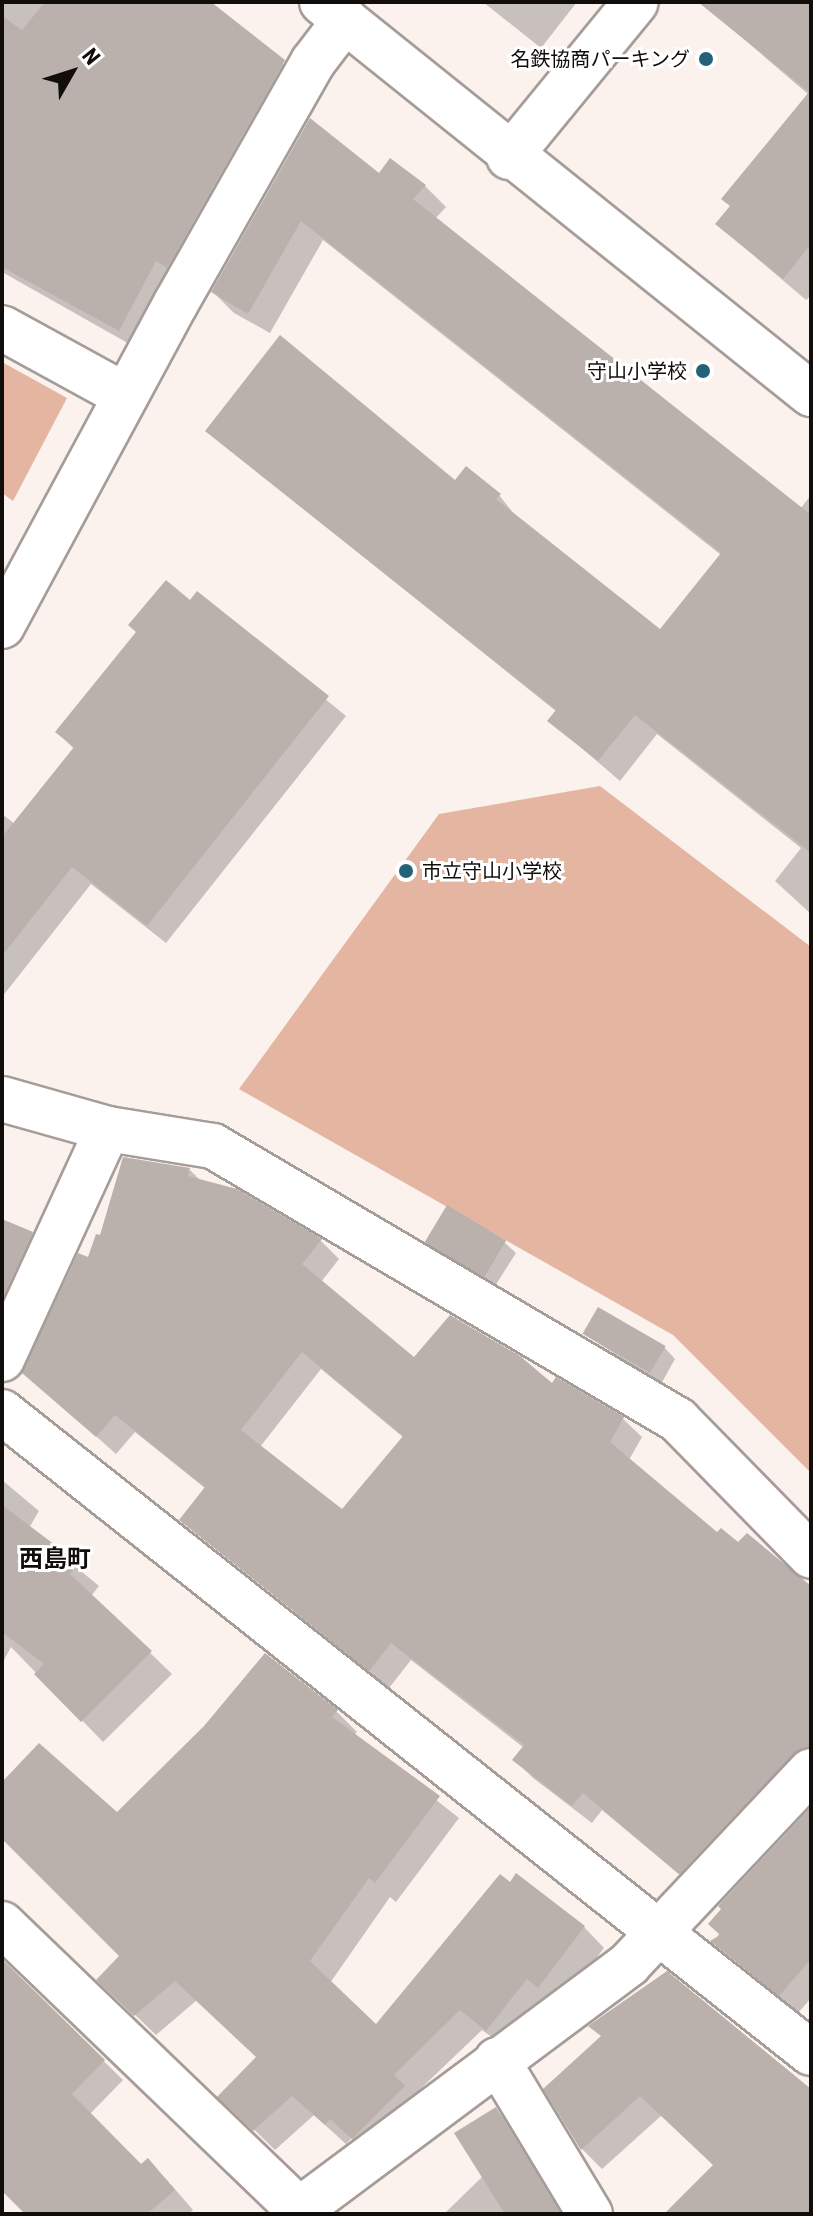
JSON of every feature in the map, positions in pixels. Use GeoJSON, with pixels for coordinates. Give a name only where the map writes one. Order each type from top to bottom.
{"type":"FeatureCollection","features":[{"type":"Feature","properties":{"kind":"street"},"geometry":{"type":"LineString","coordinates":[[509,157],[636,2]]}},
{"type":"Feature","properties":{"kind":"street"},"geometry":{"type":"LineString","coordinates":[[2,626],[126,396],[313,62],[334,11],[509,157],[811,394]]}},
{"type":"Feature","properties":{"kind":"street"},"geometry":{"type":"LineString","coordinates":[[2,328],[126,396]]}},
{"type":"Feature","properties":{"kind":"street"},"geometry":{"type":"LineString","coordinates":[[2,1099],[108,1129],[213,1146],[678,1420],[811,1556]]}},
{"type":"Feature","properties":{"kind":"street"},"geometry":{"type":"LineString","coordinates":[[2,1359],[108,1129]]}},
{"type":"Feature","properties":{"kind":"street"},"geometry":{"type":"LineString","coordinates":[[2,1412],[811,2053]]}},
{"type":"Feature","properties":{"kind":"street"},"geometry":{"type":"LineString","coordinates":[[2,1924],[297,2212],[629,1964],[811,1771]]}},
{"type":"Feature","properties":{"kind":"street"},"geometry":{"type":"LineString","coordinates":[[497,2060],[590,2214]]}},
{"type":"Feature","properties":{"kind":"shaded area"},"geometry":{"type":"Polygon","coordinates":[[[2,362],[67,398],[13,501],[2,493],[2,362]]]}},
{"type":"Feature","properties":{"kind":"shaded area"},"geometry":{"type":"Polygon","coordinates":[[[600,786],[811,947],[811,1473],[673,1335],[239,1089],[439,814],[600,786]]]}},
{"type":"Feature","properties":{"kind":"building"},"geometry":{"type":"Polygon","coordinates":[[[45,2],[211,2],[285,60],[167,268],[156,261],[119,331],[2,267],[2,16],[22,30],[45,2]]]}},
{"type":"Feature","properties":{"kind":"building"},"geometry":{"type":"Polygon","coordinates":[[[698,2],[811,2],[811,244],[783,279],[715,224],[730,206],[721,199],[809,92],[698,2]]]}},
{"type":"Feature","properties":{"kind":"building"},"geometry":{"type":"Polygon","coordinates":[[[310,118],[379,173],[390,158],[426,185],[413,199],[811,515],[811,853],[635,715],[598,761],[547,721],[556,710],[205,431],[280,335],[455,480],[466,466],[501,494],[496,499],[660,629],[721,553],[301,221],[248,314],[211,292],[310,118]]]}},
{"type":"Feature","properties":{"kind":"building"},"geometry":{"type":"Polygon","coordinates":[[[166,580],[190,600],[197,591],[329,696],[147,926],[72,867],[2,956],[2,837],[74,747],[55,732],[136,632],[128,625],[166,580]]]}},
{"type":"Feature","properties":{"kind":"building"},"geometry":{"type":"Polygon","coordinates":[[[123,1157],[190,1168],[188,1176],[237,1189],[322,1239],[302,1264],[414,1357],[450,1315],[520,1356],[552,1383],[556,1377],[624,1417],[610,1442],[717,1532],[721,1528],[738,1542],[747,1533],[811,1586],[811,1747],[793,1754],[679,1874],[583,1793],[572,1806],[512,1760],[524,1745],[391,1643],[369,1671],[179,1520],[205,1487],[115,1415],[96,1437],[22,1373],[78,1253],[88,1257],[96,1234],[100,1235],[123,1157]],[[302,1352],[241,1430],[342,1509],[403,1436],[302,1352]]]}},
{"type":"Feature","properties":{"kind":"building"},"geometry":{"type":"Polygon","coordinates":[[[447,1205],[506,1241],[483,1278],[424,1243],[447,1205]]]}},
{"type":"Feature","properties":{"kind":"building"},"geometry":{"type":"Polygon","coordinates":[[[2,1219],[33,1232],[2,1299],[2,1219]]]}},
{"type":"Feature","properties":{"kind":"building"},"geometry":{"type":"Polygon","coordinates":[[[598,1307],[666,1346],[650,1373],[582,1334],[598,1307]]]}},
{"type":"Feature","properties":{"kind":"building"},"geometry":{"type":"Polygon","coordinates":[[[2,1505],[79,1563],[70,1574],[152,1651],[81,1722],[34,1674],[44,1664],[2,1632],[2,1505]]]}},
{"type":"Feature","properties":{"kind":"building"},"geometry":{"type":"Polygon","coordinates":[[[265,1653],[338,1710],[332,1717],[440,1796],[375,1883],[369,1878],[310,1961],[376,2024],[500,1874],[510,1882],[516,1873],[585,1926],[538,1988],[527,1979],[486,2031],[460,2010],[394,2075],[405,2086],[352,2139],[330,2119],[325,2125],[292,2096],[253,2131],[217,2097],[256,2057],[175,1981],[134,2016],[96,1980],[119,1956],[2,1839],[2,1782],[39,1743],[117,1812],[204,1726],[265,1653]]]}},
{"type":"Feature","properties":{"kind":"building"},"geometry":{"type":"Polygon","coordinates":[[[811,1807],[811,1959],[779,1996],[710,1941],[720,1935],[708,1924],[721,1909],[718,1906],[811,1807]]]}},
{"type":"Feature","properties":{"kind":"building"},"geometry":{"type":"Polygon","coordinates":[[[2,1959],[105,2060],[72,2094],[141,2164],[148,2158],[175,2190],[147,2214],[25,2214],[2,2191],[2,1959]]]}},
{"type":"Feature","properties":{"kind":"building"},"geometry":{"type":"Polygon","coordinates":[[[667,1971],[811,2089],[811,2214],[664,2214],[713,2165],[640,2096],[581,2150],[543,2089],[601,2036],[588,2026],[667,1971]]]}},
{"type":"Feature","properties":{"kind":"building"},"geometry":{"type":"Polygon","coordinates":[[[496,2107],[561,2214],[505,2214],[454,2133],[496,2107]]]}},
{"type":"Feature","properties":{"kind":"place","name":"名鉄協商パーキング"},"geometry":{"type":"Point","coordinates":[706,59]}},
{"type":"Feature","properties":{"kind":"place","name":"守山小学校"},"geometry":{"type":"Point","coordinates":[703,371]}},
{"type":"Feature","properties":{"kind":"place","name":"市立守山小学校"},"geometry":{"type":"Point","coordinates":[406,871]}},
{"type":"Feature","properties":{"kind":"district","name":"西島町"},"geometry":{"type":"Point","coordinates":[55,1560]}}]}
